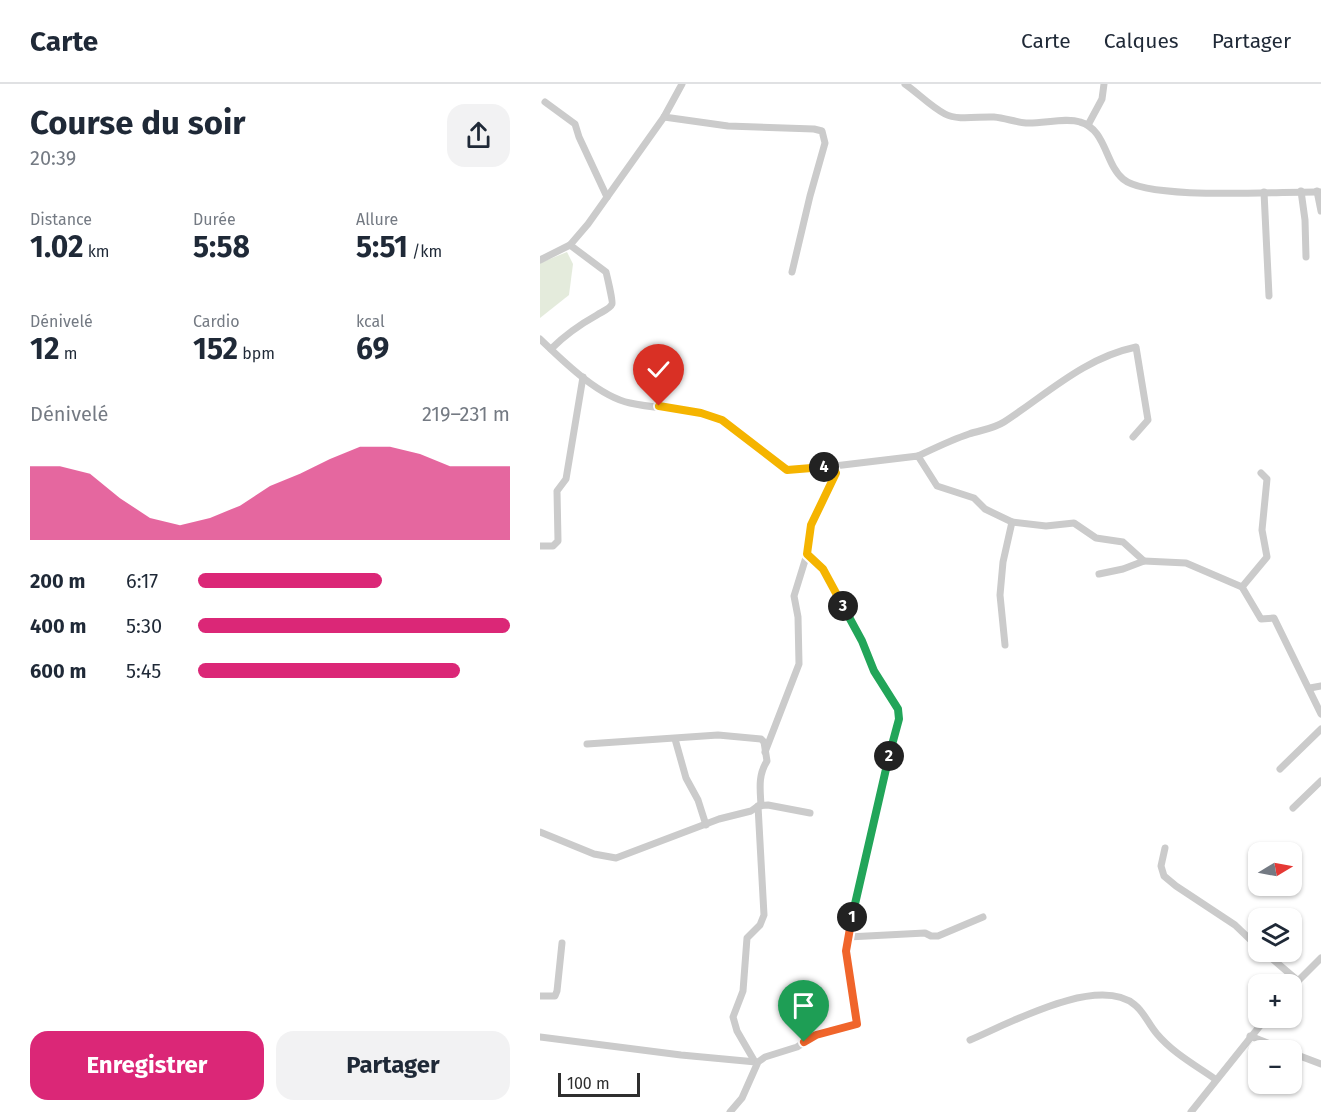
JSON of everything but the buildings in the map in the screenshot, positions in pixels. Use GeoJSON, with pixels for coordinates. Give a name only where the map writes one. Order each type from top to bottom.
{"type":"FeatureCollection","features":[{"type":"Feature","properties":{"kind":"street"},"geometry":{"type":"LineString","coordinates":[[540,260],[570,245],[664,117],[681,84]]}},
{"type":"Feature","properties":{"kind":"street"},"geometry":{"type":"LineString","coordinates":[[905,84],[947,116],[996,117],[1025,123],[1079,121],[1088,125],[1098,135],[1122,179],[1135,185],[1157,190],[1196,192],[1319,191],[1321,211]]}},
{"type":"Feature","properties":{"kind":"street"},"geometry":{"type":"LineString","coordinates":[[1088,125],[1102,99],[1104,84]]}},
{"type":"Feature","properties":{"kind":"street"},"geometry":{"type":"LineString","coordinates":[[545,102],[575,124],[607,197]]}},
{"type":"Feature","properties":{"kind":"street"},"geometry":{"type":"LineString","coordinates":[[664,117],[728,126],[822,131],[826,139],[792,272]]}},
{"type":"Feature","properties":{"kind":"street"},"geometry":{"type":"LineString","coordinates":[[1301,191],[1306,257]]}},
{"type":"Feature","properties":{"kind":"street"},"geometry":{"type":"LineString","coordinates":[[1264,192],[1269,296]]}},
{"type":"Feature","properties":{"kind":"street"},"geometry":{"type":"LineString","coordinates":[[550,349],[572,329],[612,304],[606,272],[570,245]]}},
{"type":"Feature","properties":{"kind":"street"},"geometry":{"type":"LineString","coordinates":[[540,339],[583,377],[605,392],[629,403],[701,413],[722,420],[787,470],[918,456],[970,433],[1003,423],[1072,373],[1114,352],[1136,347],[1148,420],[1133,437]]}},
{"type":"Feature","properties":{"kind":"street"},"geometry":{"type":"LineString","coordinates":[[540,546],[553,546],[558,541],[557,491],[566,479],[583,377]]}},
{"type":"Feature","properties":{"kind":"street"},"geometry":{"type":"LineString","coordinates":[[918,456],[937,486],[974,498],[985,509],[1012,522],[1046,526],[1074,523],[1095,538],[1123,542],[1144,561]]}},
{"type":"Feature","properties":{"kind":"street"},"geometry":{"type":"LineString","coordinates":[[765,752],[799,664],[798,617],[794,596],[807,554],[811,525],[836,473],[833,468],[826,467]]}},
{"type":"Feature","properties":{"kind":"street"},"geometry":{"type":"LineString","coordinates":[[1242,587],[1267,557],[1262,530],[1267,479],[1262,473]]}},
{"type":"Feature","properties":{"kind":"street"},"geometry":{"type":"LineString","coordinates":[[1005,645],[999,595],[1003,562],[1012,522]]}},
{"type":"Feature","properties":{"kind":"street"},"geometry":{"type":"LineString","coordinates":[[730,1112],[741,1098],[757,1062],[765,1056],[797,1047],[816,1035],[857,1024],[846,951],[899,714],[874,671],[862,641],[823,569],[807,554]]}},
{"type":"Feature","properties":{"kind":"street"},"geometry":{"type":"LineString","coordinates":[[1099,574],[1144,561],[1186,563],[1242,587],[1261,619],[1274,618],[1321,714]]}},
{"type":"Feature","properties":{"kind":"street"},"geometry":{"type":"LineString","coordinates":[[1310,688],[1321,686]]}},
{"type":"Feature","properties":{"kind":"street"},"geometry":{"type":"LineString","coordinates":[[1281,769],[1321,729]]}},
{"type":"Feature","properties":{"kind":"street"},"geometry":{"type":"LineString","coordinates":[[587,744],[718,735],[764,740],[766,761],[761,769],[760,806],[764,915],[763,920],[747,938],[743,992],[733,1017],[737,1031],[757,1062]]}},
{"type":"Feature","properties":{"kind":"street"},"geometry":{"type":"LineString","coordinates":[[675,739],[686,778],[698,800],[706,825]]}},
{"type":"Feature","properties":{"kind":"street"},"geometry":{"type":"LineString","coordinates":[[1293,808],[1321,781]]}},
{"type":"Feature","properties":{"kind":"street"},"geometry":{"type":"LineString","coordinates":[[540,832],[594,855],[616,858],[718,819],[751,811],[768,804],[810,813]]}},
{"type":"Feature","properties":{"kind":"street"},"geometry":{"type":"LineString","coordinates":[[1165,848],[1161,866],[1164,876],[1235,925],[1248,937]]}},
{"type":"Feature","properties":{"kind":"street"},"geometry":{"type":"LineString","coordinates":[[848,937],[925,933],[938,936],[983,917]]}},
{"type":"Feature","properties":{"kind":"street"},"geometry":{"type":"LineString","coordinates":[[540,996],[555,996],[557,992],[562,943]]}},
{"type":"Feature","properties":{"kind":"street"},"geometry":{"type":"LineString","coordinates":[[1302,975],[1321,958]]}},
{"type":"Feature","properties":{"kind":"street"},"geometry":{"type":"LineString","coordinates":[[1276,962],[1290,974]]}},
{"type":"Feature","properties":{"kind":"street"},"geometry":{"type":"LineString","coordinates":[[970,1040],[1066,1000],[1110,995],[1125,998],[1136,1006],[1157,1034],[1172,1049],[1215,1079]]}},
{"type":"Feature","properties":{"kind":"street"},"geometry":{"type":"LineString","coordinates":[[1191,1112],[1257,1028]]}},
{"type":"Feature","properties":{"kind":"street"},"geometry":{"type":"LineString","coordinates":[[1250,1036],[1260,1040]]}},
{"type":"Feature","properties":{"kind":"street"},"geometry":{"type":"LineString","coordinates":[[540,1037],[757,1062]]}},
{"type":"Feature","properties":{"kind":"street"},"geometry":{"type":"LineString","coordinates":[[1302,1057],[1321,1064]]}},
{"type":"Feature","properties":{"kind":"green space"},"geometry":{"type":"Polygon","coordinates":[[[567,252],[573,264],[569,295],[540,318],[540,263],[567,252]]]}},
{"type":"Feature","properties":{"kind":"route"},"geometry":{"type":"LineString","coordinates":[[659,406],[701,413],[722,420],[750,439],[787,470],[833,468],[836,473],[809,531],[807,554],[823,569],[862,641],[874,671],[898,709],[899,719],[894,730],[846,944],[857,1024],[853,1027],[816,1035],[804,1042]]}}]}
